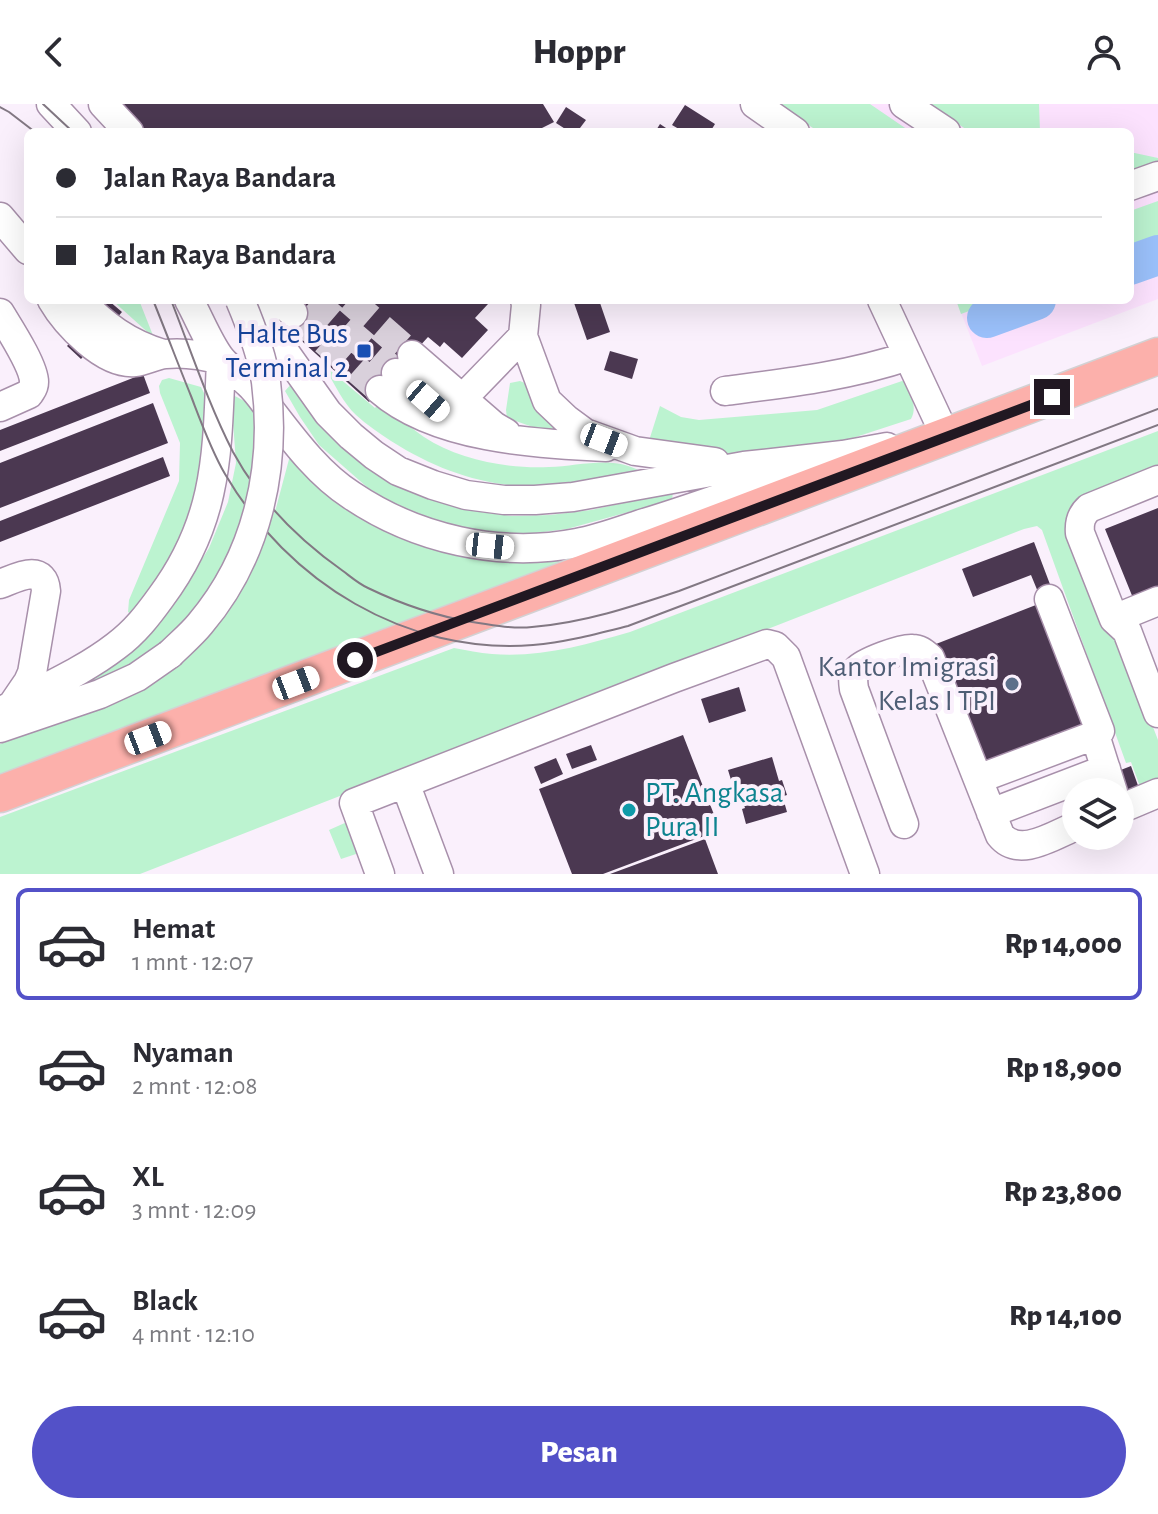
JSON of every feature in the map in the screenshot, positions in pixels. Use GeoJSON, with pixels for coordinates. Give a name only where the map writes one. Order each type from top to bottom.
{"type":"FeatureCollection","features":[{"type":"Feature","properties":{"kind":"main road"},"geometry":{"type":"LineString","coordinates":[[0,794],[1158,356]]}},
{"type":"Feature","properties":{"kind":"street"},"geometry":{"type":"LineString","coordinates":[[51,104],[73,128]]}},
{"type":"Feature","properties":{"kind":"street"},"geometry":{"type":"LineString","coordinates":[[103,104],[125,128]]}},
{"type":"Feature","properties":{"kind":"street"},"geometry":{"type":"LineString","coordinates":[[755,104],[789,128]]}},
{"type":"Feature","properties":{"kind":"street"},"geometry":{"type":"LineString","coordinates":[[904,104],[940,128]]}},
{"type":"Feature","properties":{"kind":"street"},"geometry":{"type":"LineString","coordinates":[[1134,185],[1158,176]]}},
{"type":"Feature","properties":{"kind":"street"},"geometry":{"type":"LineString","coordinates":[[0,217],[24,245]]}},
{"type":"Feature","properties":{"kind":"street"},"geometry":{"type":"LineString","coordinates":[[55,304],[74,329],[110,356],[135,362],[163,354]]}},
{"type":"Feature","properties":{"kind":"street"},"geometry":{"type":"LineString","coordinates":[[83,304],[117,334],[140,347],[163,354],[201,355],[221,360]]}},
{"type":"Feature","properties":{"kind":"street"},"geometry":{"type":"LineString","coordinates":[[191,304],[221,360],[256,392],[310,458],[349,494],[404,524],[438,537],[507,548],[544,548],[580,543],[843,455]]}},
{"type":"Feature","properties":{"kind":"street"},"geometry":{"type":"LineString","coordinates":[[4,715],[100,694],[137,677],[170,654],[200,625],[222,595],[252,535],[262,499],[269,438],[266,379],[242,304]]}},
{"type":"Feature","properties":{"kind":"street"},"geometry":{"type":"LineString","coordinates":[[251,304],[328,413],[374,455],[398,471],[433,485],[466,495],[504,500],[573,497],[744,466],[843,455],[946,437],[884,304]]}},
{"type":"Feature","properties":{"kind":"street"},"geometry":{"type":"LineString","coordinates":[[526,304],[523,336],[547,401],[585,433],[622,447]]}},
{"type":"Feature","properties":{"kind":"street"},"geometry":{"type":"LineString","coordinates":[[0,313],[30,368],[34,382],[33,388],[24,397],[0,407]]}},
{"type":"Feature","properties":{"kind":"street"},"geometry":{"type":"LineString","coordinates":[[462,399],[523,336]]}},
{"type":"Feature","properties":{"kind":"street"},"geometry":{"type":"LineString","coordinates":[[725,391],[838,374],[908,356]]}},
{"type":"Feature","properties":{"kind":"street"},"geometry":{"type":"LineString","coordinates":[[4,715],[117,646],[142,622],[185,561],[202,524],[215,468],[221,360]]}},
{"type":"Feature","properties":{"kind":"street"},"geometry":{"type":"LineString","coordinates":[[523,441],[494,426],[462,399],[396,372],[395,403],[439,422],[523,441],[622,447],[664,456],[744,466]]}},
{"type":"Feature","properties":{"kind":"street"},"geometry":{"type":"LineString","coordinates":[[1158,480],[1089,508],[1079,525],[1114,619],[1127,631],[1151,672],[1158,713]]}},
{"type":"Feature","properties":{"kind":"street"},"geometry":{"type":"LineString","coordinates":[[0,584],[30,574],[46,583],[32,673],[4,715]]}},
{"type":"Feature","properties":{"kind":"street"},"geometry":{"type":"LineString","coordinates":[[978,779],[1100,731],[1049,599]]}},
{"type":"Feature","properties":{"kind":"street"},"geometry":{"type":"LineString","coordinates":[[1114,619],[1158,601]]}},
{"type":"Feature","properties":{"kind":"street"},"geometry":{"type":"LineString","coordinates":[[380,874],[354,803],[767,644],[775,646],[786,657],[865,874]]}},
{"type":"Feature","properties":{"kind":"street"},"geometry":{"type":"LineString","coordinates":[[904,824],[854,689],[853,678],[865,664],[910,649],[925,653],[932,664],[1004,841],[1012,845],[1029,845],[1062,832]]}},
{"type":"Feature","properties":{"kind":"street"},"geometry":{"type":"LineString","coordinates":[[1095,735],[1109,778]]}},
{"type":"Feature","properties":{"kind":"street"},"geometry":{"type":"LineString","coordinates":[[405,783],[439,874]]}},
{"type":"Feature","properties":{"kind":"street"},"geometry":{"type":"LineString","coordinates":[[1134,803],[1158,793]]}},
{"type":"Feature","properties":{"kind":"street"},"geometry":{"type":"LineString","coordinates":[[991,813],[1062,794]]}},
{"type":"Feature","properties":{"kind":"shaded area"},"geometry":{"type":"Polygon","coordinates":[[[777,104],[1158,104],[1158,299],[982,366],[958,304],[1134,304],[1134,128],[813,128],[777,104]]]}},
{"type":"Feature","properties":{"kind":"green space"},"geometry":{"type":"Polygon","coordinates":[[[777,104],[870,104],[905,128],[813,128],[777,104]]]}},
{"type":"Feature","properties":{"kind":"green space"},"geometry":{"type":"Polygon","coordinates":[[[929,104],[1039,104],[1040,128],[964,128],[929,104]]]}},
{"type":"Feature","properties":{"kind":"green space"},"geometry":{"type":"Polygon","coordinates":[[[1134,153],[1158,158],[1158,169],[1134,178],[1134,153]]]}},
{"type":"Feature","properties":{"kind":"green space"},"geometry":{"type":"Polygon","coordinates":[[[1158,201],[1158,241],[1134,250],[1134,210],[1158,201]]]}},
{"type":"Feature","properties":{"kind":"green space"},"geometry":{"type":"Polygon","coordinates":[[[116,304],[141,304],[154,338],[116,304]]]}},
{"type":"Feature","properties":{"kind":"green space"},"geometry":{"type":"Polygon","coordinates":[[[957,304],[988,304],[961,314],[957,304]]]}},
{"type":"Feature","properties":{"kind":"green space"},"geometry":{"type":"Polygon","coordinates":[[[326,367],[375,408],[381,401],[424,437],[468,457],[533,467],[607,462],[640,471],[600,483],[559,487],[509,485],[461,475],[414,455],[364,422],[347,405],[326,367]]]}},
{"type":"Feature","properties":{"kind":"green space"},"geometry":{"type":"Polygon","coordinates":[[[169,378],[201,387],[206,397],[208,464],[180,552],[132,615],[128,612],[129,600],[179,481],[180,443],[159,386],[162,380],[169,378]]]}},
{"type":"Feature","properties":{"kind":"green space"},"geometry":{"type":"Polygon","coordinates":[[[905,380],[913,405],[911,419],[819,449],[705,456],[647,447],[660,406],[681,417],[699,420],[817,410],[905,380]]]}},
{"type":"Feature","properties":{"kind":"green space"},"geometry":{"type":"Polygon","coordinates":[[[520,381],[527,384],[559,430],[558,436],[507,418],[510,383],[520,381]]]}},
{"type":"Feature","properties":{"kind":"green space"},"geometry":{"type":"Polygon","coordinates":[[[292,383],[444,501],[481,512],[512,516],[591,510],[673,492],[672,500],[567,529],[528,534],[477,532],[444,524],[399,507],[368,488],[319,445],[285,391],[292,383]]]}},
{"type":"Feature","properties":{"kind":"green space"},"geometry":{"type":"Polygon","coordinates":[[[231,394],[260,409],[249,519],[210,595],[179,629],[140,664],[48,701],[151,630],[182,591],[209,548],[228,502],[236,463],[231,394]]]}},
{"type":"Feature","properties":{"kind":"green space"},"geometry":{"type":"Polygon","coordinates":[[[1158,431],[1158,471],[1075,525],[1158,740],[1158,788],[1142,792],[1131,762],[1126,763],[1042,530],[1037,526],[140,874],[0,874],[0,817],[454,648],[492,654],[527,654],[579,646],[630,632],[1158,431]]]}},
{"type":"Feature","properties":{"kind":"green space"},"geometry":{"type":"Polygon","coordinates":[[[292,448],[376,521],[597,555],[0,781],[0,744],[141,691],[196,648],[224,616],[249,569],[276,508],[292,448]]]}},
{"type":"Feature","properties":{"kind":"green space"},"geometry":{"type":"Polygon","coordinates":[[[347,822],[359,853],[341,859],[329,830],[347,822]]]}},
{"type":"Feature","properties":{"kind":"building"},"geometry":{"type":"Polygon","coordinates":[[[111,104],[543,104],[554,122],[542,128],[132,128],[111,104]]]}},
{"type":"Feature","properties":{"kind":"building"},"geometry":{"type":"Polygon","coordinates":[[[685,105],[715,124],[712,128],[677,128],[672,125],[685,105]]]}},
{"type":"Feature","properties":{"kind":"building"},"geometry":{"type":"Polygon","coordinates":[[[566,107],[586,120],[580,128],[564,128],[556,123],[566,107]]]}},
{"type":"Feature","properties":{"kind":"building"},"geometry":{"type":"Polygon","coordinates":[[[104,304],[113,304],[122,312],[81,359],[67,346],[104,304]]]}},
{"type":"Feature","properties":{"kind":"building","name":"Halte Bus Terminal 2"},"geometry":{"type":"Polygon","coordinates":[[[301,304],[488,304],[475,318],[488,330],[462,358],[444,342],[440,347],[428,337],[369,402],[283,324],[301,304]]]}},
{"type":"Feature","properties":{"kind":"building"},"geometry":{"type":"Polygon","coordinates":[[[574,304],[600,304],[610,332],[587,340],[574,304]]]}},
{"type":"Feature","properties":{"kind":"building"},"geometry":{"type":"Polygon","coordinates":[[[610,351],[638,359],[632,379],[604,370],[610,351]]]}},
{"type":"Feature","properties":{"kind":"building"},"geometry":{"type":"Polygon","coordinates":[[[143,374],[150,393],[0,451],[0,430],[143,374]]]}},
{"type":"Feature","properties":{"kind":"building"},"geometry":{"type":"Polygon","coordinates":[[[153,403],[168,443],[0,508],[0,463],[153,403]]]}},
{"type":"Feature","properties":{"kind":"building"},"geometry":{"type":"Polygon","coordinates":[[[163,457],[170,476],[0,542],[0,521],[163,457]]]}},
{"type":"Feature","properties":{"kind":"building"},"geometry":{"type":"Polygon","coordinates":[[[1158,508],[1158,588],[1133,598],[1105,529],[1158,508]]]}},
{"type":"Feature","properties":{"kind":"building"},"geometry":{"type":"Polygon","coordinates":[[[1034,542],[1051,587],[1038,592],[1031,575],[973,597],[962,569],[1034,542]]]}},
{"type":"Feature","properties":{"kind":"building","name":"Kantor Imigrasi Kelas I TPI"},"geometry":{"type":"Polygon","coordinates":[[[1041,603],[1088,725],[984,766],[936,644],[1041,603]]]}},
{"type":"Feature","properties":{"kind":"building"},"geometry":{"type":"Polygon","coordinates":[[[739,687],[746,711],[709,723],[701,699],[739,687]]]}},
{"type":"Feature","properties":{"kind":"building","name":"PT. Angkasa Pura II"},"geometry":{"type":"Polygon","coordinates":[[[683,735],[720,830],[603,874],[572,874],[539,789],[683,735]]]}},
{"type":"Feature","properties":{"kind":"building"},"geometry":{"type":"Polygon","coordinates":[[[591,745],[597,760],[572,769],[566,754],[591,745]]]}},
{"type":"Feature","properties":{"kind":"building"},"geometry":{"type":"Polygon","coordinates":[[[772,757],[787,795],[764,802],[783,798],[787,812],[746,824],[740,792],[735,793],[728,770],[772,757]]]}},
{"type":"Feature","properties":{"kind":"building"},"geometry":{"type":"Polygon","coordinates":[[[556,758],[563,774],[541,784],[534,767],[556,758]]]}},
{"type":"Feature","properties":{"kind":"building"},"geometry":{"type":"Polygon","coordinates":[[[1131,766],[1141,794],[1134,796],[1134,778],[1115,778],[1113,773],[1131,766]]]}},
{"type":"Feature","properties":{"kind":"building"},"geometry":{"type":"Polygon","coordinates":[[[705,839],[718,874],[610,874],[705,839]]]}},
{"type":"Feature","properties":{"kind":"waterway"},"geometry":{"type":"LineString","coordinates":[[1134,264],[1158,255]]}},
{"type":"Feature","properties":{"kind":"waterway"},"geometry":{"type":"LineString","coordinates":[[987,318],[1025,304]]}},
{"type":"Feature","properties":{"kind":"tunnel"},"geometry":{"type":"LineString","coordinates":[[317,304],[396,373]]}},
{"type":"Feature","properties":{"kind":"tunnel"},"geometry":{"type":"LineString","coordinates":[[354,304],[412,355]]}},
{"type":"Feature","properties":{"kind":"tunnel"},"geometry":{"type":"LineString","coordinates":[[293,313],[380,390]]}},
{"type":"Feature","properties":{"kind":"tram line"},"geometry":{"type":"LineString","coordinates":[[43,104],[69,128]]}},
{"type":"Feature","properties":{"kind":"tram line"},"geometry":{"type":"LineString","coordinates":[[0,107],[30,128]]}},
{"type":"Feature","properties":{"kind":"tram line"},"geometry":{"type":"LineString","coordinates":[[155,304],[220,465],[251,513],[282,548],[317,578],[355,604],[396,624],[440,638],[486,645],[545,644],[628,626],[1158,425]]}},
{"type":"Feature","properties":{"kind":"tram line"},"geometry":{"type":"LineString","coordinates":[[173,304],[233,452],[268,503],[296,532],[355,580],[380,594],[445,616],[502,626],[570,622],[661,597],[1158,409]]}},
{"type":"Feature","properties":{"kind":"place","name":"Halte Bus Terminal 2"},"geometry":{"type":"Point","coordinates":[364,351]}},
{"type":"Feature","properties":{"kind":"place","name":"Kantor Imigrasi Kelas I TPI"},"geometry":{"type":"Point","coordinates":[1012,684]}},
{"type":"Feature","properties":{"kind":"place","name":"PT. Angkasa Pura II"},"geometry":{"type":"Point","coordinates":[629,810]}},
{"type":"Feature","properties":{"kind":"route"},"geometry":{"type":"LineString","coordinates":[[355,660],[1052,397]]}}]}
